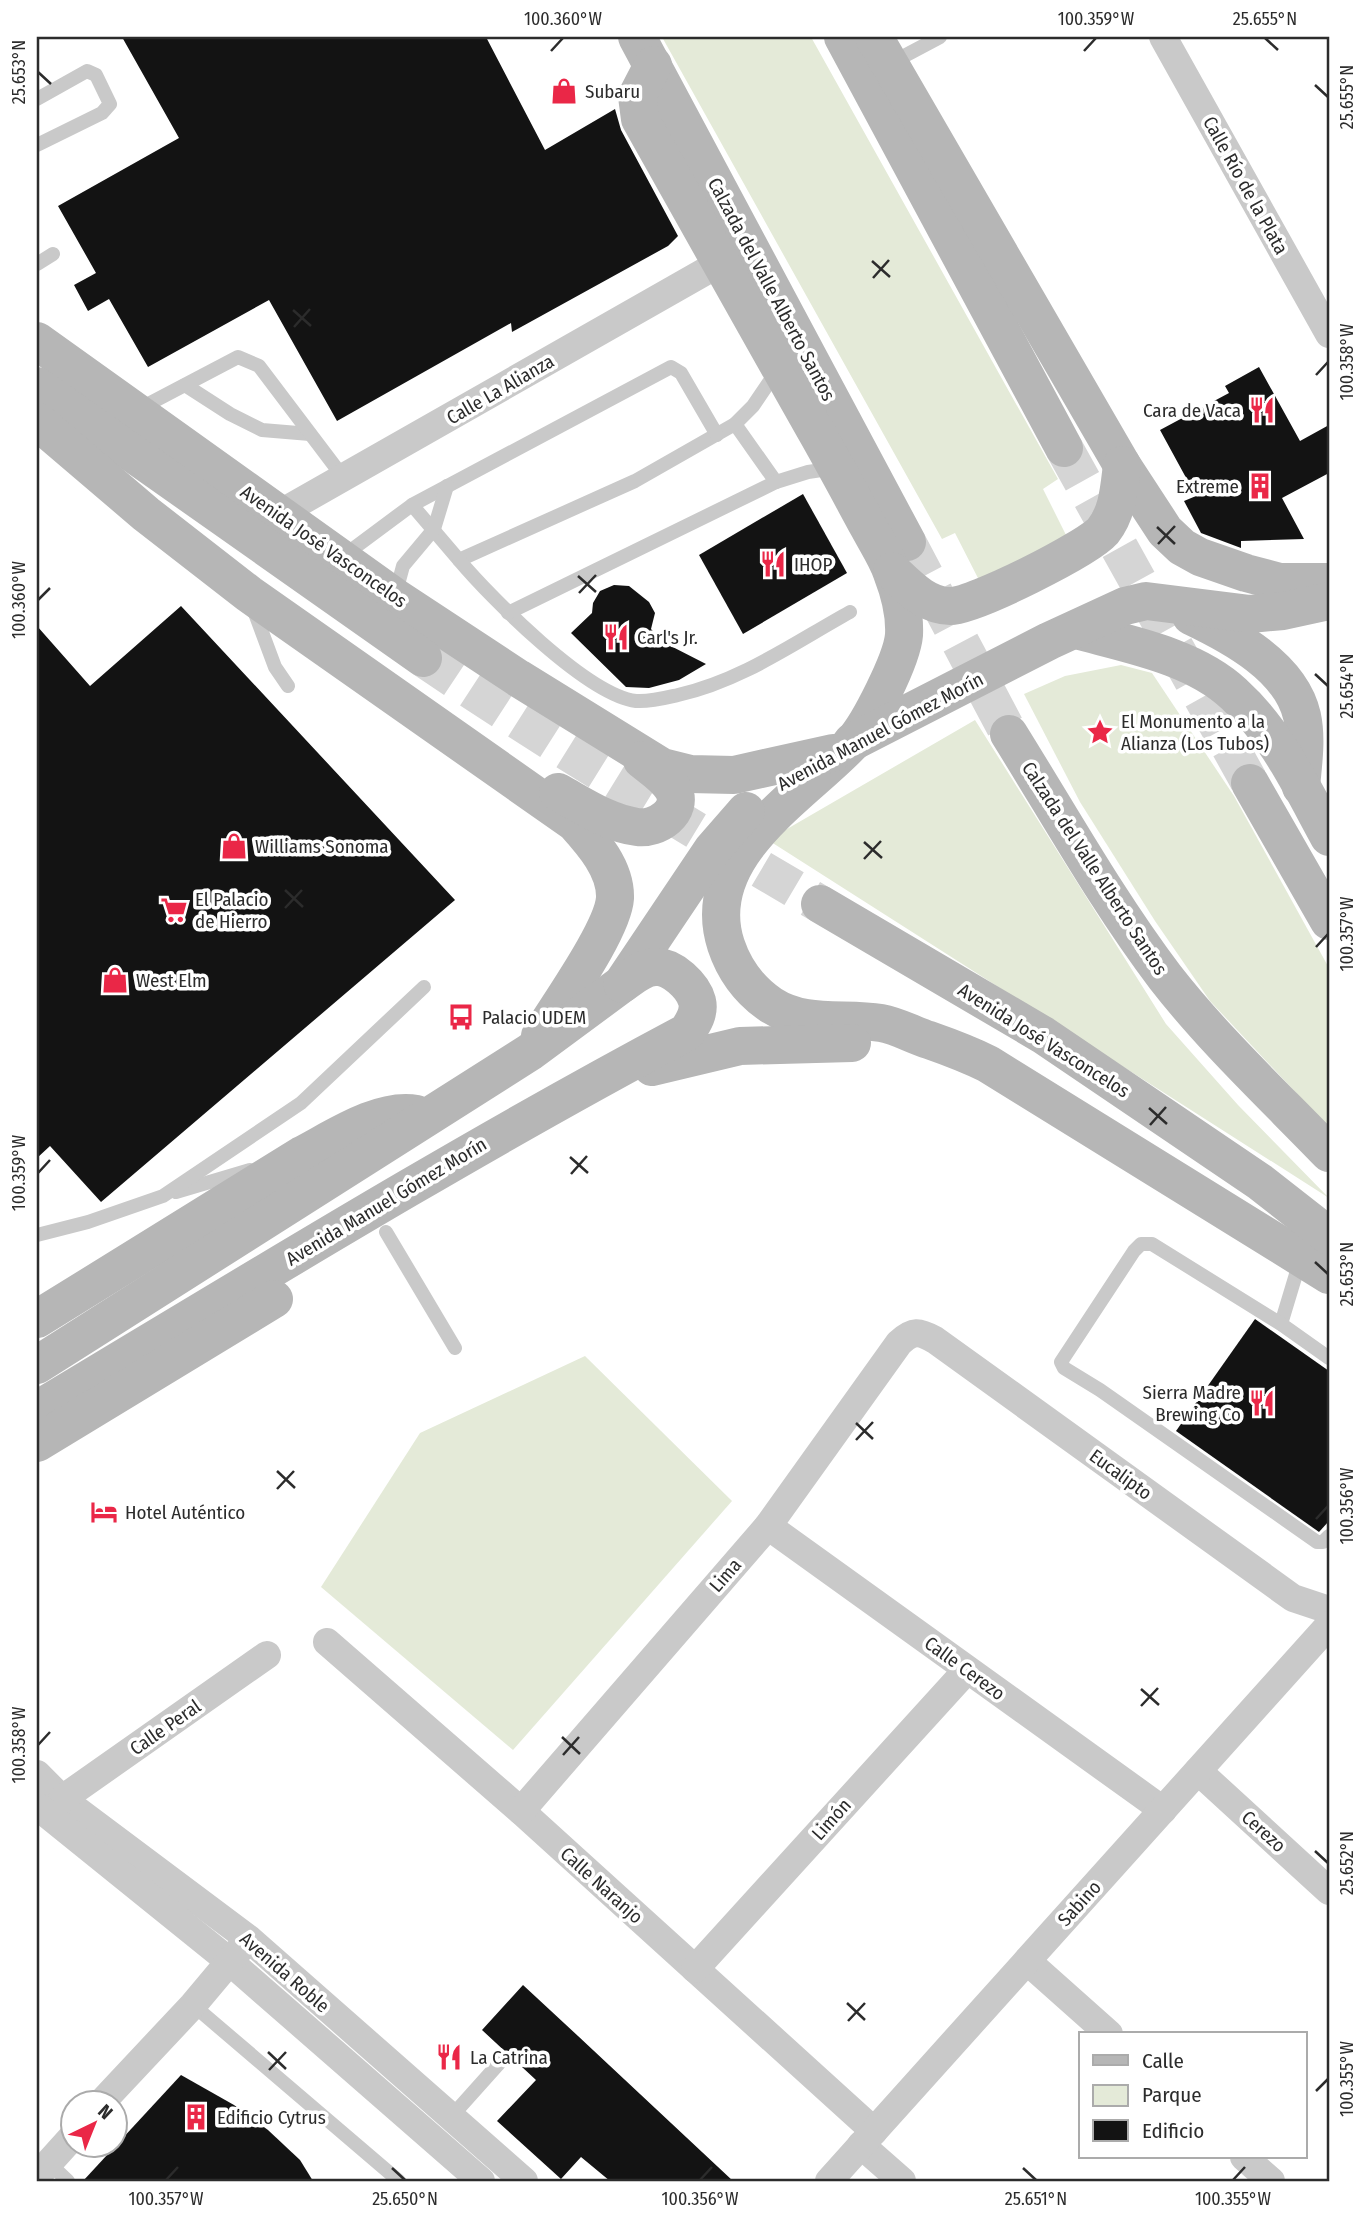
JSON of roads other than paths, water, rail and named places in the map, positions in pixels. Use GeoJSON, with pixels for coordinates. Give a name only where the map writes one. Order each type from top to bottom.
{"type":"FeatureCollection","features":[{"type":"Feature","properties":{"kind":"main road"},"geometry":{"type":"LineString","coordinates":[[843,37],[1064,448]]}},
{"type":"Feature","properties":{"kind":"main road"},"geometry":{"type":"LineString","coordinates":[[882,50],[1122,465],[1165,531],[1182,547],[1199,557],[1245,573],[1280,582],[1329,582]]}},
{"type":"Feature","properties":{"kind":"main road"},"geometry":{"type":"LineString","coordinates":[[645,51],[637,96],[640,119],[836,468],[900,556],[919,596],[948,606],[965,604],[1090,543],[1112,516],[1118,501],[1122,465]]}},
{"type":"Feature","properties":{"kind":"main road","name":"Calzada del Valle Alberto Santos"},"geometry":{"type":"LineString","coordinates":[[645,51],[900,556]]}},
{"type":"Feature","properties":{"kind":"main road","name":"Avenida José Vasconcelos"},"geometry":{"type":"LineString","coordinates":[[37,341],[395,597],[618,741]]}},
{"type":"Feature","properties":{"kind":"main road","name":"Avenida José Vasconcelos"},"geometry":{"type":"LineString","coordinates":[[37,386],[423,658]]}},
{"type":"Feature","properties":{"kind":"main road"},"geometry":{"type":"LineString","coordinates":[[37,421],[146,514],[249,594],[575,824],[595,845],[609,870],[615,898],[608,922],[530,1052]]}},
{"type":"Feature","properties":{"kind":"main road"},"geometry":{"type":"LineString","coordinates":[[900,556],[902,646],[893,672],[844,746],[744,848],[725,888],[721,910],[724,941],[740,975],[754,992],[771,1005],[793,1016],[883,1024],[954,1048],[1009,1075],[1320,1256]]}},
{"type":"Feature","properties":{"kind":"main road","name":"Avenida Manuel Gómez Morín"},"geometry":{"type":"LineString","coordinates":[[37,1366],[530,1052],[622,984],[712,850],[742,814],[766,793],[844,746],[1049,641],[1125,606],[1146,601],[1251,614],[1283,611],[1329,601]]}},
{"type":"Feature","properties":{"kind":"main road"},"geometry":{"type":"LineString","coordinates":[[1163,603],[1232,636],[1266,662],[1282,680],[1302,714],[1304,732],[1301,787]]}},
{"type":"Feature","properties":{"kind":"main road"},"geometry":{"type":"LineString","coordinates":[[1076,630],[1149,649],[1210,676],[1233,692],[1279,748],[1329,837]]}},
{"type":"Feature","properties":{"kind":"main road","name":"Calzada del Valle Alberto Santos"},"geometry":{"type":"LineString","coordinates":[[1009,734],[1137,937],[1166,978],[1205,1023],[1329,1153]]}},
{"type":"Feature","properties":{"kind":"main road"},"geometry":{"type":"LineString","coordinates":[[458,740],[597,814],[632,827],[653,827],[666,819],[672,811],[676,801],[675,794],[664,779],[618,741]]}},
{"type":"Feature","properties":{"kind":"main road"},"geometry":{"type":"LineString","coordinates":[[618,741],[662,766],[708,776],[734,775],[844,746]]}},
{"type":"Feature","properties":{"kind":"main road"},"geometry":{"type":"LineString","coordinates":[[1250,783],[1329,921]]}},
{"type":"Feature","properties":{"kind":"main road","name":"Avenida José Vasconcelos"},"geometry":{"type":"LineString","coordinates":[[820,904],[1043,1035],[1260,1182],[1320,1256]]}},
{"type":"Feature","properties":{"kind":"main road"},"geometry":{"type":"LineString","coordinates":[[503,1131],[593,1085],[687,1032],[697,1014],[697,1000],[676,974],[666,968],[645,968],[622,984]]}},
{"type":"Feature","properties":{"kind":"main road"},"geometry":{"type":"LineString","coordinates":[[593,1085],[665,1063],[740,1046],[927,1040]]}},
{"type":"Feature","properties":{"kind":"main road"},"geometry":{"type":"LineString","coordinates":[[37,1319],[302,1155],[339,1135],[381,1117],[405,1112],[425,1118]]}},
{"type":"Feature","properties":{"kind":"main road","name":"Avenida Manuel Gómez Morín"},"geometry":{"type":"LineString","coordinates":[[37,1443],[386,1232],[467,1174],[503,1131]]}},
{"type":"Feature","properties":{"kind":"main road","name":"Avenida Manuel Gómez Morín"},"geometry":{"type":"LineString","coordinates":[[37,1410],[503,1131]]}},
{"type":"Feature","properties":{"kind":"street","name":"Calle Río de la Plata"},"geometry":{"type":"LineString","coordinates":[[1163,37],[1329,334]]}},
{"type":"Feature","properties":{"kind":"street","name":"Calle La Alianza"},"geometry":{"type":"LineString","coordinates":[[279,514],[720,264]]}},
{"type":"Feature","properties":{"kind":"street","name":"Lima"},"geometry":{"type":"LineString","coordinates":[[521,1811],[768,1526],[899,1343],[908,1335],[916,1333]]}},
{"type":"Feature","properties":{"kind":"street","name":"Eucalipto"},"geometry":{"type":"LineString","coordinates":[[916,1333],[935,1340],[1293,1598],[1329,1610]]}},
{"type":"Feature","properties":{"kind":"street","name":"Calle Cerezo"},"geometry":{"type":"LineString","coordinates":[[768,1526],[1163,1810]]}},
{"type":"Feature","properties":{"kind":"street","name":"Sabino"},"geometry":{"type":"LineString","coordinates":[[829,2181],[1329,1625]]}},
{"type":"Feature","properties":{"kind":"street","name":"Calle Naranjo"},"geometry":{"type":"LineString","coordinates":[[327,1642],[521,1811],[695,1969],[868,2138],[902,2181]]}},
{"type":"Feature","properties":{"kind":"street","name":"Calle Peral"},"geometry":{"type":"LineString","coordinates":[[49,1802],[267,1655]]}},
{"type":"Feature","properties":{"kind":"street","name":"Limón"},"geometry":{"type":"LineString","coordinates":[[695,1969],[967,1670]]}},
{"type":"Feature","properties":{"kind":"street","name":"Cerezo"},"geometry":{"type":"LineString","coordinates":[[1198,1771],[1329,1891]]}},
{"type":"Feature","properties":{"kind":"street","name":"Avenida Roble"},"geometry":{"type":"LineString","coordinates":[[37,1774],[49,1802],[468,2177]]}},
{"type":"Feature","properties":{"kind":"street","name":"Avenida Roble"},"geometry":{"type":"LineString","coordinates":[[49,1802],[249,1939],[524,2181]]}},
{"type":"Feature","properties":{"kind":"street"},"geometry":{"type":"LineString","coordinates":[[115,2088],[193,2005],[249,1939]]}},
{"type":"Feature","properties":{"kind":"street"},"geometry":{"type":"LineString","coordinates":[[1027,1961],[1107,2032]]}},
{"type":"Feature","properties":{"kind":"street"},"geometry":{"type":"LineString","coordinates":[[51,2173],[60,2158]]}},
{"type":"Feature","properties":{"kind":"street"},"geometry":{"type":"LineString","coordinates":[[1245,2158],[1271,2181]]}},
{"type":"Feature","properties":{"kind":"lane"},"geometry":{"type":"LineString","coordinates":[[882,50],[940,37]]}},
{"type":"Feature","properties":{"kind":"lane"},"geometry":{"type":"LineString","coordinates":[[37,99],[87,71],[96,75],[110,104],[102,113],[37,145]]}},
{"type":"Feature","properties":{"kind":"lane"},"geometry":{"type":"LineString","coordinates":[[37,264],[52,254]]}},
{"type":"Feature","properties":{"kind":"lane"},"geometry":{"type":"LineString","coordinates":[[135,411],[238,357],[259,366],[343,477]]}},
{"type":"Feature","properties":{"kind":"lane"},"geometry":{"type":"LineString","coordinates":[[341,558],[412,505],[671,367],[681,373],[717,435]]}},
{"type":"Feature","properties":{"kind":"lane"},"geometry":{"type":"LineString","coordinates":[[459,560],[635,481],[717,435],[735,424],[753,406],[780,367]]}},
{"type":"Feature","properties":{"kind":"lane"},"geometry":{"type":"LineString","coordinates":[[186,384],[230,414],[262,430],[310,434]]}},
{"type":"Feature","properties":{"kind":"lane"},"geometry":{"type":"LineString","coordinates":[[735,424],[776,482]]}},
{"type":"Feature","properties":{"kind":"lane"},"geometry":{"type":"LineString","coordinates":[[508,613],[776,482],[808,472],[836,468]]}},
{"type":"Feature","properties":{"kind":"lane"},"geometry":{"type":"LineString","coordinates":[[395,597],[403,566],[434,529],[447,486]]}},
{"type":"Feature","properties":{"kind":"lane"},"geometry":{"type":"LineString","coordinates":[[412,505],[508,613],[563,660],[604,690],[635,701],[696,691],[733,678],[850,612]]}},
{"type":"Feature","properties":{"kind":"lane"},"geometry":{"type":"LineString","coordinates":[[249,594],[275,667],[288,686]]}},
{"type":"Feature","properties":{"kind":"lane"},"geometry":{"type":"LineString","coordinates":[[163,1196],[301,1103],[424,987]]}},
{"type":"Feature","properties":{"kind":"lane"},"geometry":{"type":"LineString","coordinates":[[37,1235],[88,1222],[163,1196],[302,1155]]}},
{"type":"Feature","properties":{"kind":"lane"},"geometry":{"type":"LineString","coordinates":[[386,1232],[455,1348]]}},
{"type":"Feature","properties":{"kind":"lane"},"geometry":{"type":"LineString","coordinates":[[1329,1358],[1282,1324],[1152,1244],[1142,1244],[1061,1362],[1064,1368],[1100,1390],[1317,1542],[1324,1542],[1329,1536]]}},
{"type":"Feature","properties":{"kind":"lane"},"geometry":{"type":"LineString","coordinates":[[1282,1324],[1320,1256]]}},
{"type":"Feature","properties":{"kind":"lane"},"geometry":{"type":"LineString","coordinates":[[193,2005],[399,2181]]}},
{"type":"Feature","properties":{"kind":"lane"},"geometry":{"type":"LineString","coordinates":[[451,2117],[502,2060]]}},
{"type":"Feature","properties":{"kind":"tunnel"},"geometry":{"type":"LineString","coordinates":[[1064,448],[1250,783]]}},
{"type":"Feature","properties":{"kind":"tunnel"},"geometry":{"type":"LineString","coordinates":[[907,542],[1009,734]]}},
{"type":"Feature","properties":{"kind":"tunnel"},"geometry":{"type":"LineString","coordinates":[[423,658],[570,753],[820,904]]}},
{"type":"Feature","properties":{"kind":"place","name":"Subaru"},"geometry":{"type":"Point","coordinates":[564,91]}},
{"type":"Feature","properties":{"kind":"place","name":"Cara de Vaca"},"geometry":{"type":"Point","coordinates":[1262,410]}},
{"type":"Feature","properties":{"kind":"place","name":"Extreme"},"geometry":{"type":"Point","coordinates":[1260,486]}},
{"type":"Feature","properties":{"kind":"place","name":"IHOP"},"geometry":{"type":"Point","coordinates":[773,564]}},
{"type":"Feature","properties":{"kind":"place","name":"Carl's Jr."},"geometry":{"type":"Point","coordinates":[616,637]}},
{"type":"Feature","properties":{"kind":"place","name":"El Monumento a la Alianza (Los Tubos)"},"geometry":{"type":"Point","coordinates":[1100,732]}},
{"type":"Feature","properties":{"kind":"place","name":"Williams Sonoma"},"geometry":{"type":"Point","coordinates":[234,846]}},
{"type":"Feature","properties":{"kind":"place","name":"El Palacio de Hierro"},"geometry":{"type":"Point","coordinates":[174,910]}},
{"type":"Feature","properties":{"kind":"place","name":"West Elm"},"geometry":{"type":"Point","coordinates":[115,980]}},
{"type":"Feature","properties":{"kind":"place","name":"Palacio UDEM"},"geometry":{"type":"Point","coordinates":[461,1017]}},
{"type":"Feature","properties":{"kind":"place","name":"Sierra Madre Brewing Co"},"geometry":{"type":"Point","coordinates":[1262,1403]}},
{"type":"Feature","properties":{"kind":"place","name":"Hotel Auténtico"},"geometry":{"type":"Point","coordinates":[104,1512]}},
{"type":"Feature","properties":{"kind":"place","name":"La Catrina"},"geometry":{"type":"Point","coordinates":[449,2057]}},
{"type":"Feature","properties":{"kind":"place","name":"Edificio Cytrus"},"geometry":{"type":"Point","coordinates":[196,2117]}}]}
